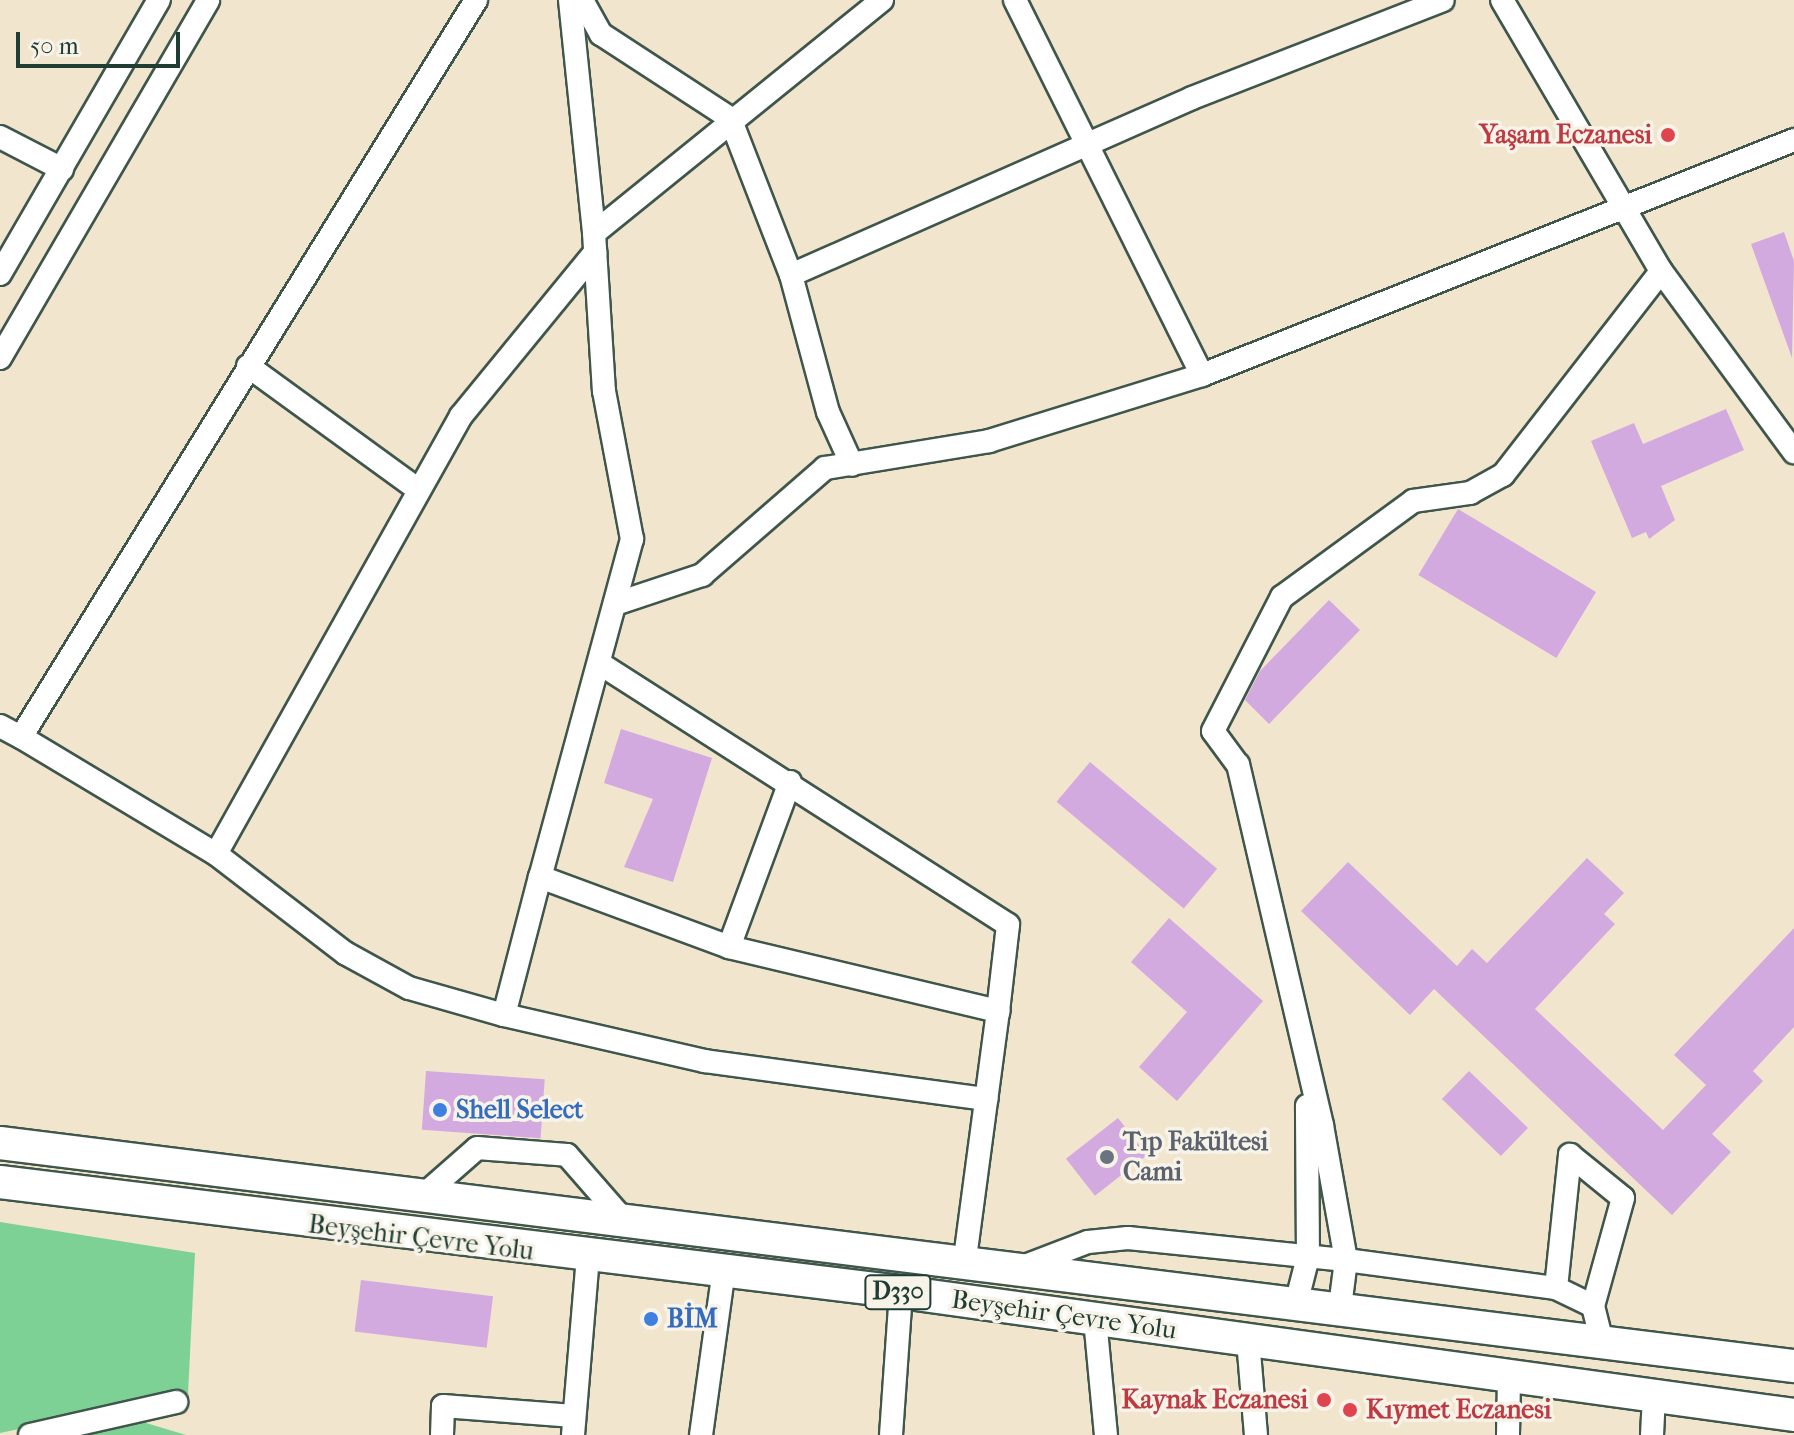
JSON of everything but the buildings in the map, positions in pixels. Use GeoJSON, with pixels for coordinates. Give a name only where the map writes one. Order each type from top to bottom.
{"type":"FeatureCollection","features":[{"type":"Feature","properties":{"kind":"highway","name":"Beyşehir Çevre Yolu"},"geometry":{"type":"LineString","coordinates":[[0,1143],[628,1226],[1025,1266],[1794,1366]]}},
{"type":"Feature","properties":{"kind":"highway","name":"Beyşehir Çevre Yolu"},"geometry":{"type":"LineString","coordinates":[[0,1182],[588,1258],[724,1270],[901,1292],[1794,1415]]}},
{"type":"Feature","properties":{"kind":"street"},"geometry":{"type":"LineString","coordinates":[[0,274],[159,0]]}},
{"type":"Feature","properties":{"kind":"street"},"geometry":{"type":"LineString","coordinates":[[0,358],[208,0]]}},
{"type":"Feature","properties":{"kind":"street"},"geometry":{"type":"LineString","coordinates":[[21,737],[476,0]]}},
{"type":"Feature","properties":{"kind":"street"},"geometry":{"type":"LineString","coordinates":[[504,1015],[540,877],[602,665],[632,539],[604,391],[595,242],[570,0]]}},
{"type":"Feature","properties":{"kind":"street"},"geometry":{"type":"LineString","coordinates":[[582,0],[601,34],[730,118],[791,275],[828,412],[852,465]]}},
{"type":"Feature","properties":{"kind":"street"},"geometry":{"type":"LineString","coordinates":[[216,854],[417,489],[461,416],[595,242],[730,118],[858,8],[882,0]]}},
{"type":"Feature","properties":{"kind":"street"},"geometry":{"type":"LineString","coordinates":[[1015,0],[1202,375]]}},
{"type":"Feature","properties":{"kind":"street"},"geometry":{"type":"LineString","coordinates":[[791,275],[1089,145],[1443,0]]}},
{"type":"Feature","properties":{"kind":"street"},"geometry":{"type":"LineString","coordinates":[[1502,0],[1630,210],[1661,271],[1794,452]]}},
{"type":"Feature","properties":{"kind":"street"},"geometry":{"type":"LineString","coordinates":[[0,137],[62,169]]}},
{"type":"Feature","properties":{"kind":"street"},"geometry":{"type":"LineString","coordinates":[[618,603],[702,575],[825,468],[989,441],[1202,375],[1630,210],[1794,140]]}},
{"type":"Feature","properties":{"kind":"street"},"geometry":{"type":"LineString","coordinates":[[1340,1307],[1346,1260],[1304,1061],[1238,765],[1213,731],[1282,597],[1413,501],[1470,493],[1503,475],[1661,271]]}},
{"type":"Feature","properties":{"kind":"street"},"geometry":{"type":"LineString","coordinates":[[248,366],[417,489]]}},
{"type":"Feature","properties":{"kind":"street"},"geometry":{"type":"LineString","coordinates":[[602,665],[790,782],[1008,925],[965,1259]]}},
{"type":"Feature","properties":{"kind":"street"},"geometry":{"type":"LineString","coordinates":[[0,726],[216,854],[345,953],[409,988],[504,1015],[705,1061],[986,1099]]}},
{"type":"Feature","properties":{"kind":"street"},"geometry":{"type":"LineString","coordinates":[[729,947],[790,782]]}},
{"type":"Feature","properties":{"kind":"street"},"geometry":{"type":"LineString","coordinates":[[540,877],[729,947],[998,1011]]}},
{"type":"Feature","properties":{"kind":"street"},"geometry":{"type":"LineString","coordinates":[[1297,1300],[1308,1257],[1304,1061]]}},
{"type":"Feature","properties":{"kind":"street"},"geometry":{"type":"LineString","coordinates":[[419,1199],[477,1148],[567,1155],[628,1226]]}},
{"type":"Feature","properties":{"kind":"street"},"geometry":{"type":"LineString","coordinates":[[1556,1288],[1570,1155],[1623,1198],[1593,1306],[1602,1342]]}},
{"type":"Feature","properties":{"kind":"street"},"geometry":{"type":"LineString","coordinates":[[1025,1266],[1088,1242],[1128,1238],[1346,1260],[1556,1288],[1593,1306]]}},
{"type":"Feature","properties":{"kind":"street"},"geometry":{"type":"LineString","coordinates":[[442,1435],[443,1406],[573,1426],[588,1258]]}},
{"type":"Feature","properties":{"kind":"street"},"geometry":{"type":"LineString","coordinates":[[701,1435],[724,1270]]}},
{"type":"Feature","properties":{"kind":"street"},"geometry":{"type":"LineString","coordinates":[[891,1435],[901,1292]]}},
{"type":"Feature","properties":{"kind":"street"},"geometry":{"type":"LineString","coordinates":[[1095,1319],[1106,1435]]}},
{"type":"Feature","properties":{"kind":"street"},"geometry":{"type":"LineString","coordinates":[[1248,1340],[1256,1435]]}},
{"type":"Feature","properties":{"kind":"street"},"geometry":{"type":"LineString","coordinates":[[1508,1435],[1509,1376]]}},
{"type":"Feature","properties":{"kind":"street"},"geometry":{"type":"LineString","coordinates":[[1652,1435],[1654,1395]]}},
{"type":"Feature","properties":{"kind":"street"},"geometry":{"type":"LineString","coordinates":[[30,1435],[176,1402]]}},
{"type":"Feature","properties":{"kind":"green space"},"geometry":{"type":"Polygon","coordinates":[[[0,1222],[195,1253],[188,1394],[0,1433],[0,1222]]]}},
{"type":"Feature","properties":{"kind":"green space"},"geometry":{"type":"Polygon","coordinates":[[[133,1419],[186,1435],[70,1435],[133,1419]]]}},
{"type":"Feature","properties":{"kind":"place","name":"Yaşam Eczanesi"},"geometry":{"type":"Point","coordinates":[1668,135]}},
{"type":"Feature","properties":{"kind":"place","name":"Shell Select"},"geometry":{"type":"Point","coordinates":[440,1110]}},
{"type":"Feature","properties":{"kind":"place","name":"Tıp Fakültesi Cami"},"geometry":{"type":"Point","coordinates":[1107,1157]}},
{"type":"Feature","properties":{"kind":"place","name":"BİM"},"geometry":{"type":"Point","coordinates":[651,1319]}},
{"type":"Feature","properties":{"kind":"place","name":"Kaynak Eczanesi"},"geometry":{"type":"Point","coordinates":[1324,1400]}},
{"type":"Feature","properties":{"kind":"place","name":"Kıymet Eczanesi"},"geometry":{"type":"Point","coordinates":[1350,1410]}}]}
